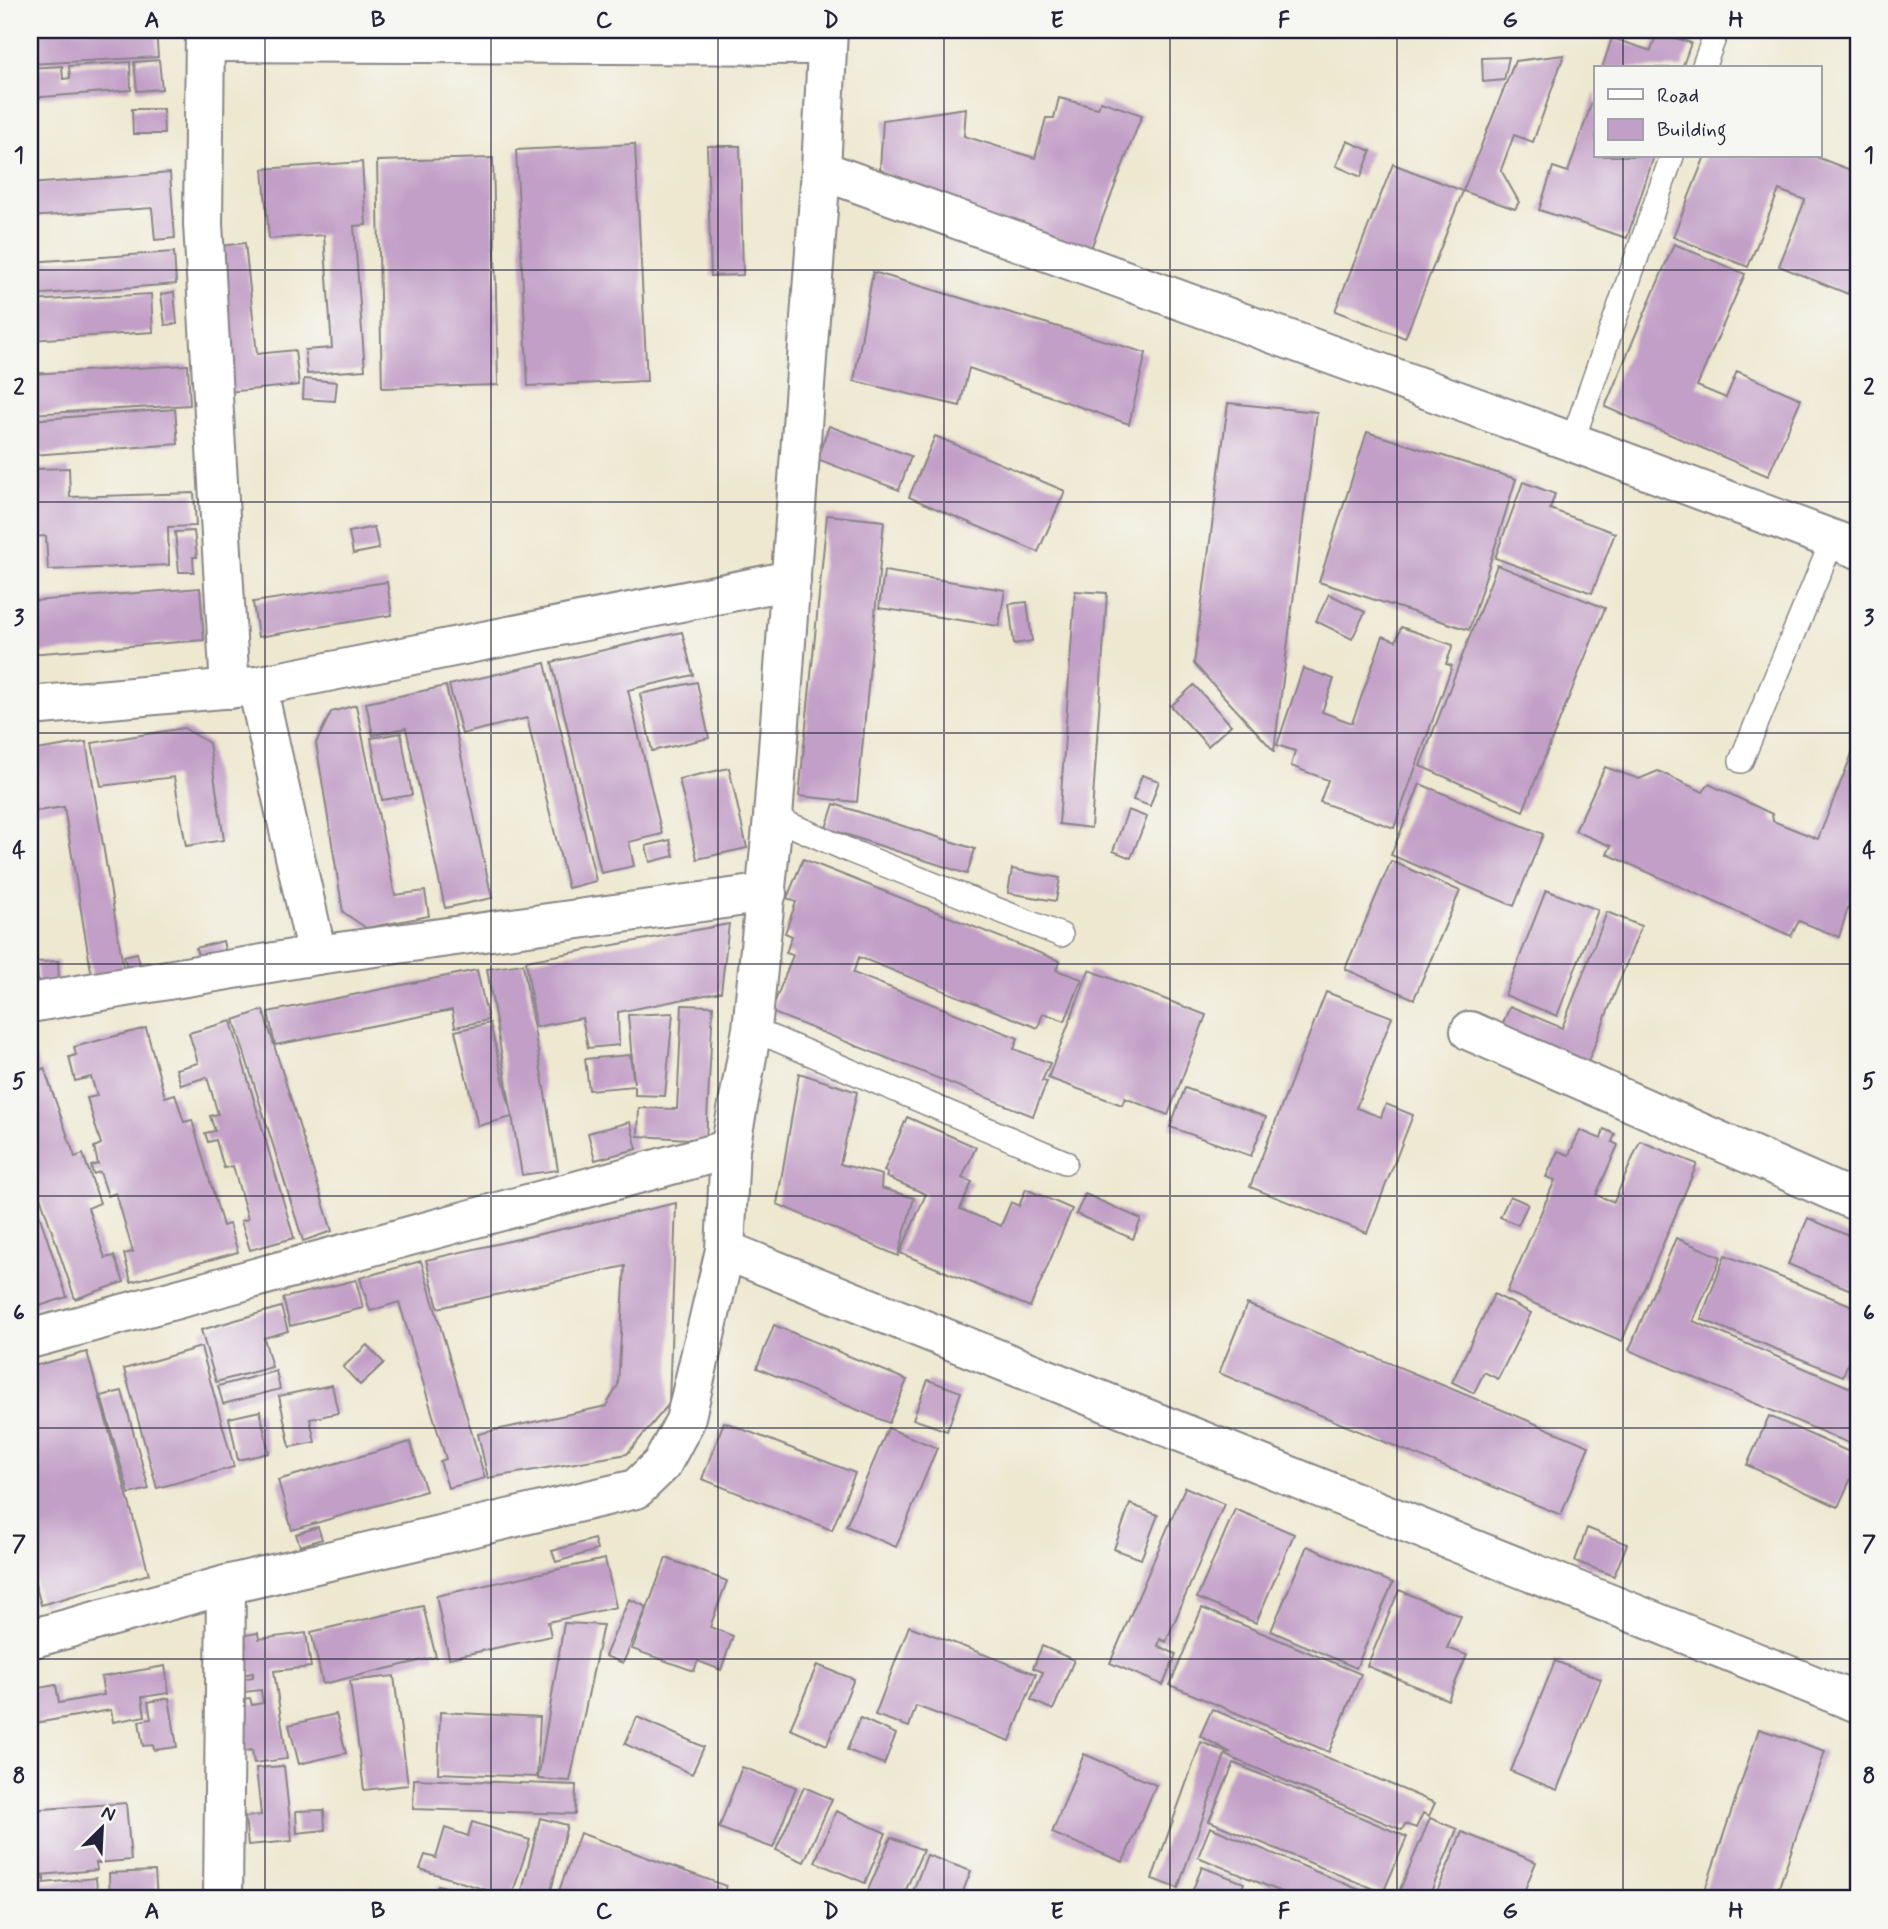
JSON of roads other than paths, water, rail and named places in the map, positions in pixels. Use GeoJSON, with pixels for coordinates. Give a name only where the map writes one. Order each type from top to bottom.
{"type":"FeatureCollection","features":[{"type":"Feature","properties":{"kind":"street"},"geometry":{"type":"LineString","coordinates":[[30,1639],[226,1586],[636,1489],[662,1464],[685,1421],[725,1250],[730,1149],[752,1029],[766,893],[821,170],[827,37],[206,36],[203,224],[244,687],[317,955]]}},
{"type":"Feature","properties":{"kind":"street"},"geometry":{"type":"LineString","coordinates":[[821,170],[1846,544]]}},
{"type":"Feature","properties":{"kind":"street"},"geometry":{"type":"LineString","coordinates":[[30,706],[244,687],[791,580]]}},
{"type":"Feature","properties":{"kind":"street"},"geometry":{"type":"LineString","coordinates":[[30,1003],[317,955],[766,893]]}},
{"type":"Feature","properties":{"kind":"street"},"geometry":{"type":"LineString","coordinates":[[1470,1031],[1858,1202]]}},
{"type":"Feature","properties":{"kind":"street"},"geometry":{"type":"LineString","coordinates":[[30,1339],[730,1149]]}},
{"type":"Feature","properties":{"kind":"street"},"geometry":{"type":"LineString","coordinates":[[725,1250],[1858,1703]]}},
{"type":"Feature","properties":{"kind":"street"},"geometry":{"type":"LineString","coordinates":[[223,1899],[226,1586]]}},
{"type":"Feature","properties":{"kind":"lane"},"geometry":{"type":"LineString","coordinates":[[1704,66],[1717,30]]}},
{"type":"Feature","properties":{"kind":"lane"},"geometry":{"type":"LineString","coordinates":[[1572,442],[1671,158]]}},
{"type":"Feature","properties":{"kind":"lane"},"geometry":{"type":"LineString","coordinates":[[1741,761],[1846,544]]}},
{"type":"Feature","properties":{"kind":"lane"},"geometry":{"type":"LineString","coordinates":[[773,817],[850,851],[1061,935]]}},
{"type":"Feature","properties":{"kind":"lane"},"geometry":{"type":"LineString","coordinates":[[752,1029],[1065,1162]]}}]}
